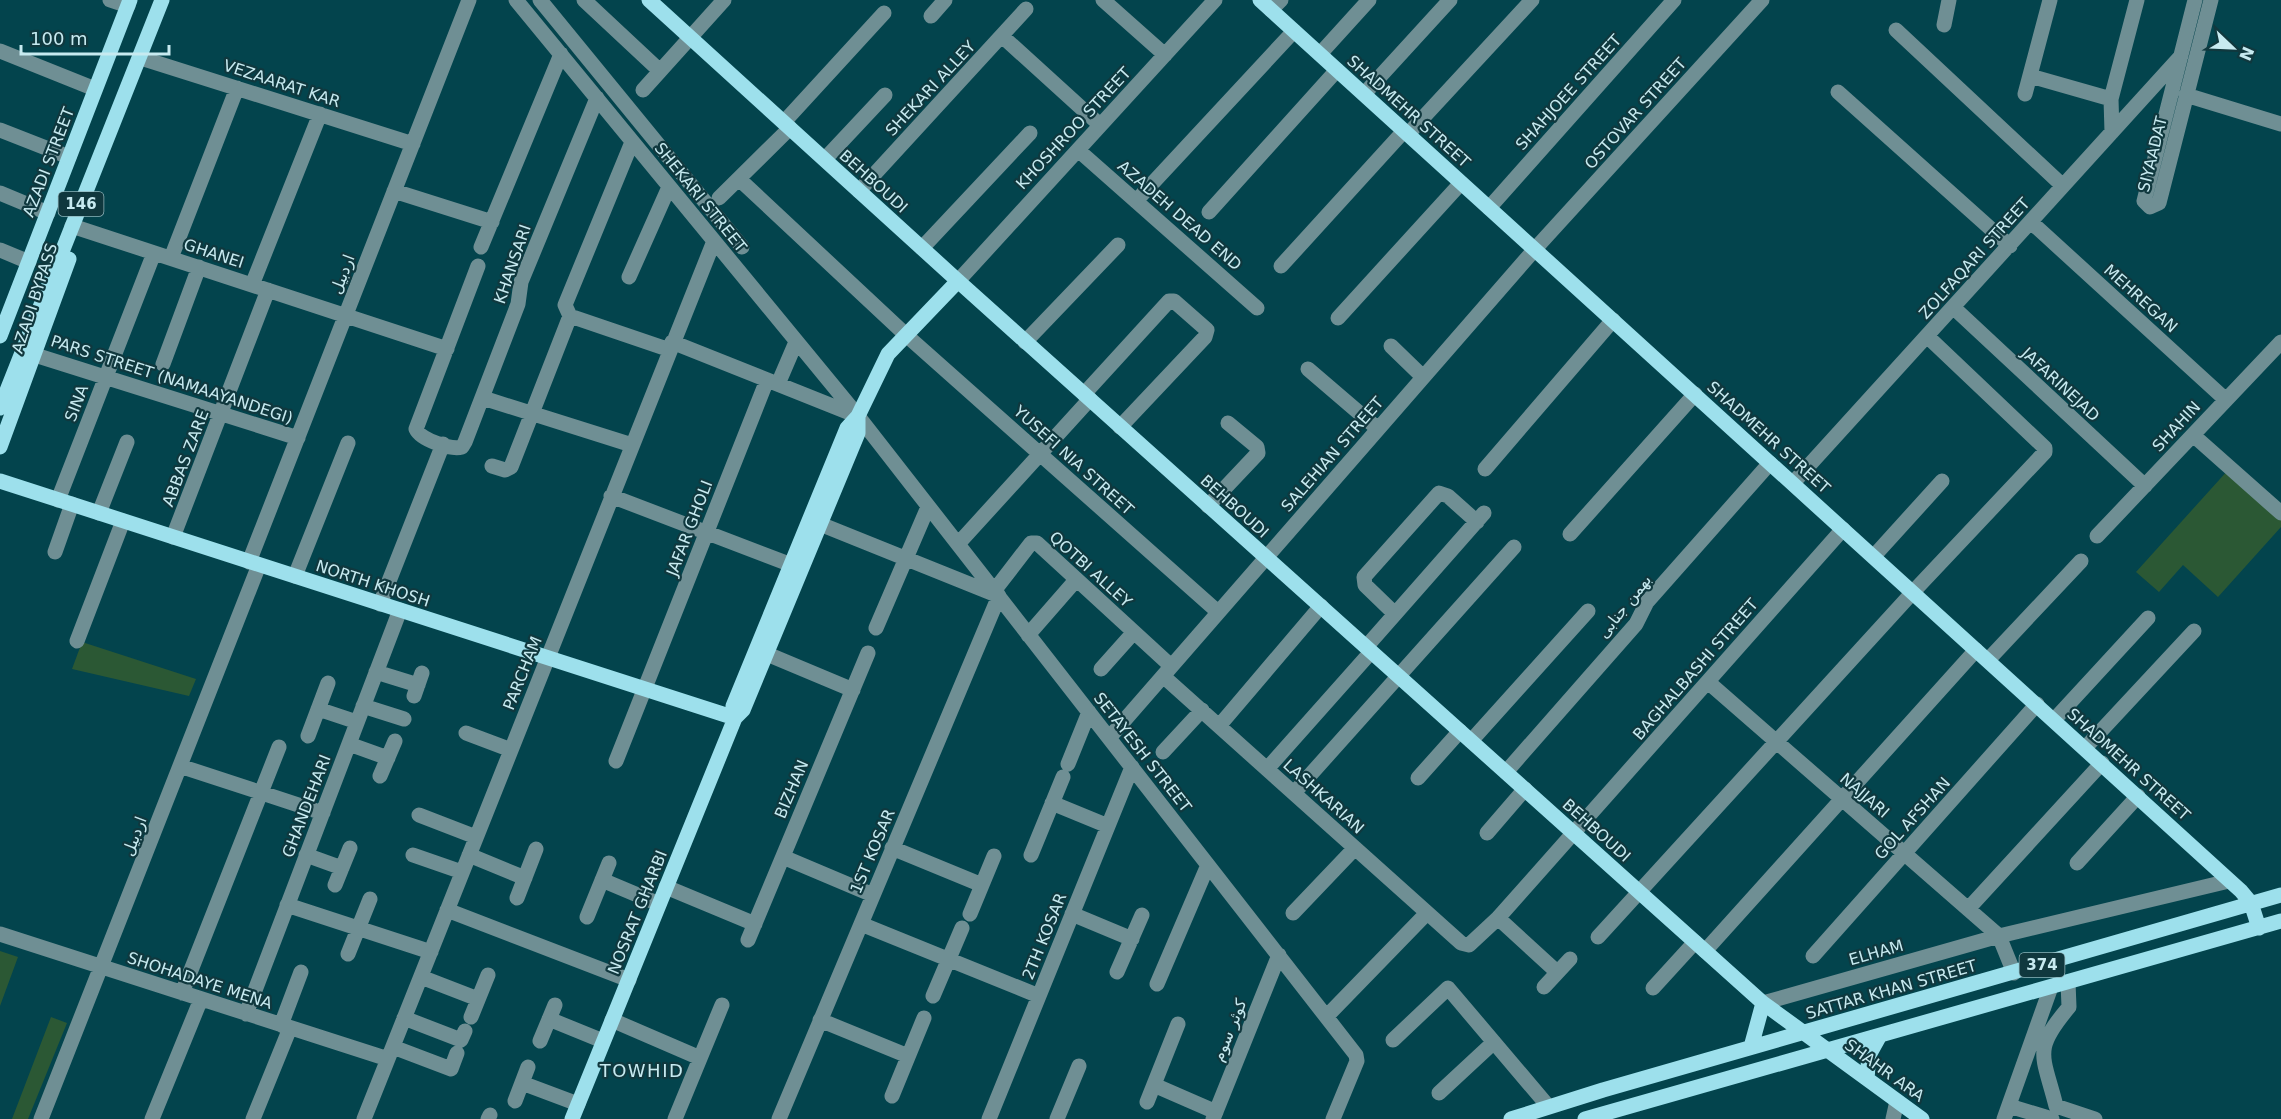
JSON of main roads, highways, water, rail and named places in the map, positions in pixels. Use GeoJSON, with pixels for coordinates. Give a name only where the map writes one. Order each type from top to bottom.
{"type":"FeatureCollection","features":[{"type":"Feature","properties":{"kind":"main road","name":"146"},"geometry":{"type":"LineString","coordinates":[[0,408],[162,0]]}},
{"type":"Feature","properties":{"kind":"main road","name":"BEHBOUDI"},"geometry":{"type":"LineString","coordinates":[[655,2],[1025,342],[1763,1003],[1803,1032]]}},
{"type":"Feature","properties":{"kind":"main road","name":"AZADI STREET"},"geometry":{"type":"LineString","coordinates":[[0,336],[129,3]]}},
{"type":"Feature","properties":{"kind":"main road","name":"SHADMEHR STREET"},"geometry":{"type":"LineString","coordinates":[[1271,3],[1294,31],[2037,704],[2252,903]]}},
{"type":"Feature","properties":{"kind":"main road","name":"AZADI BYPASS"},"geometry":{"type":"LineString","coordinates":[[0,447],[70,255],[72,226]]}},
{"type":"Feature","properties":{"kind":"main road","name":"AZADI BYPASS"},"geometry":{"type":"LineString","coordinates":[[0,311],[27,267]]}},
{"type":"Feature","properties":{"kind":"main road","name":"NOSRAT GHARBI"},"geometry":{"type":"LineString","coordinates":[[735,718],[733,706],[789,564],[847,428],[858,417],[883,361],[958,281]]}},
{"type":"Feature","properties":{"kind":"main road","name":"NOSRAT GHARBI"},"geometry":{"type":"LineString","coordinates":[[575,1112],[735,718],[743,710],[858,433],[858,417]]}},
{"type":"Feature","properties":{"kind":"main road","name":"NORTH KHOSH"},"geometry":{"type":"LineString","coordinates":[[0,481],[735,718]]}},
{"type":"Feature","properties":{"kind":"main road","name":"SATTAR KHAN STREET"},"geometry":{"type":"LineString","coordinates":[[1511,1119],[1548,1106],[2281,895]]}},
{"type":"Feature","properties":{"kind":"main road"},"geometry":{"type":"LineString","coordinates":[[2252,903],[2259,928]]}},
{"type":"Feature","properties":{"kind":"main road","name":"374"},"geometry":{"type":"LineString","coordinates":[[1585,1119],[2281,921]]}},
{"type":"Feature","properties":{"kind":"main road"},"geometry":{"type":"LineString","coordinates":[[1751,1047],[1763,1003]]}},
{"type":"Feature","properties":{"kind":"main road","name":"SHAHR ARA"},"geometry":{"type":"LineString","coordinates":[[1803,1032],[1922,1119]]}},
{"type":"Feature","properties":{"kind":"main road"},"geometry":{"type":"LineString","coordinates":[[1867,1079],[1869,1055],[1879,1037]]}},
{"type":"Feature","properties":{"kind":"district","name":"TOWHID"},"geometry":{"type":"Point","coordinates":[642,1071]}}]}
